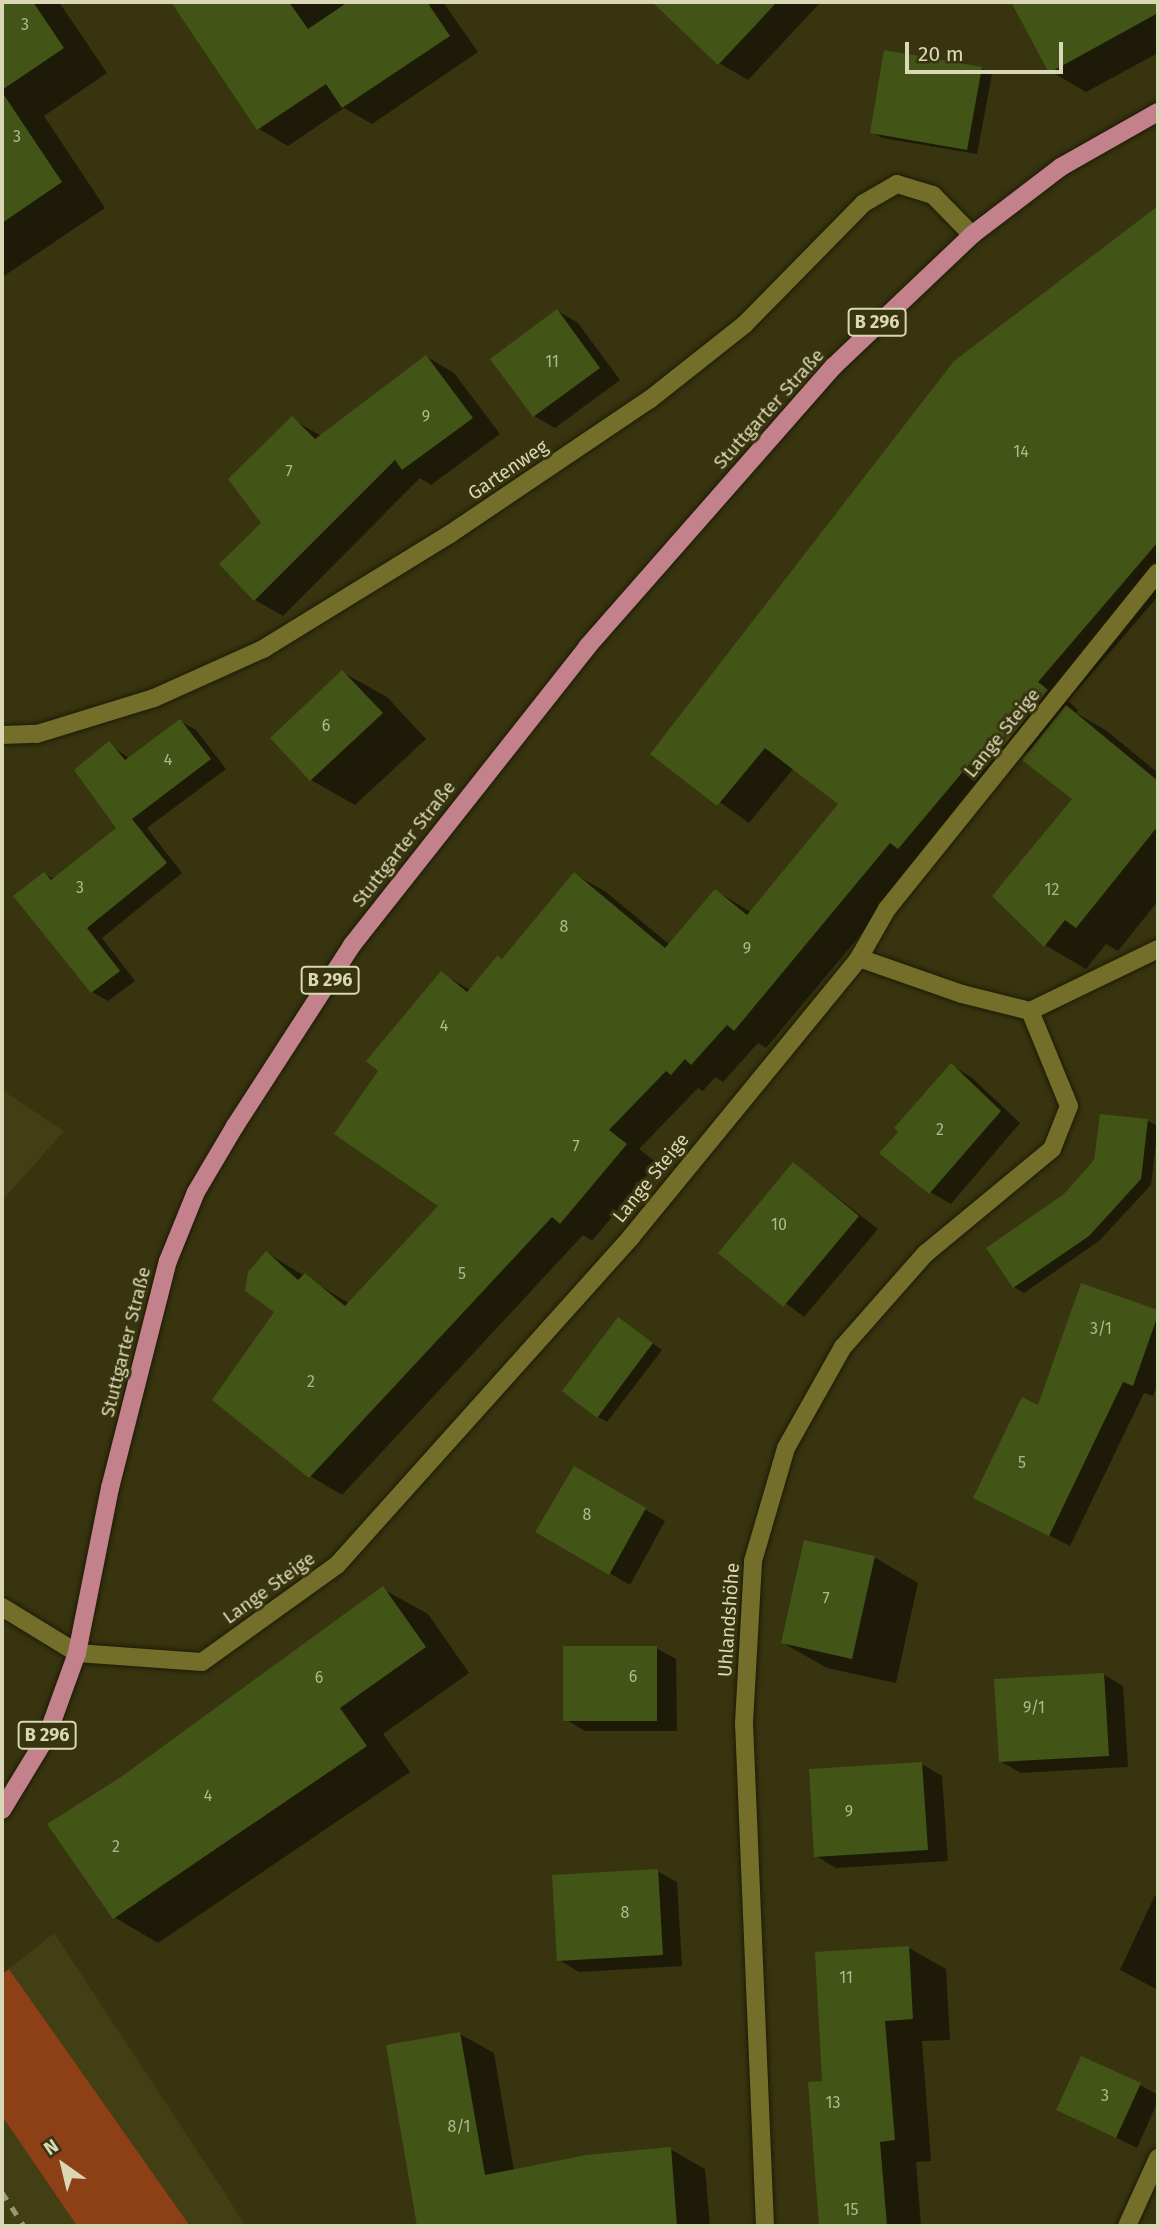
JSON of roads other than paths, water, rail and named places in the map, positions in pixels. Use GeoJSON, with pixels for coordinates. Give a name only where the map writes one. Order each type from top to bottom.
{"type":"FeatureCollection","features":[{"type":"Feature","properties":{"kind":"main road","name":"Stuttgarter Straße"},"geometry":{"type":"LineString","coordinates":[[2,1810],[47,1737],[77,1653],[110,1488],[168,1261],[196,1192],[235,1126],[352,945],[579,657],[834,366],[972,235],[1061,167],[1158,112]]}},
{"type":"Feature","properties":{"kind":"street","name":"Gartenweg"},"geometry":{"type":"LineString","coordinates":[[2,735],[37,734],[154,698],[263,649],[450,534],[649,400],[744,325],[864,203],[897,184],[933,195],[972,235]]}},
{"type":"Feature","properties":{"kind":"street","name":"Lange Steige"},"geometry":{"type":"LineString","coordinates":[[77,1653],[202,1662],[337,1565],[631,1237],[859,958],[887,909],[1158,572]]}},
{"type":"Feature","properties":{"kind":"street"},"geometry":{"type":"LineString","coordinates":[[859,958],[962,993],[1030,1011],[1158,949]]}},
{"type":"Feature","properties":{"kind":"street","name":"Uhlandshöhe"},"geometry":{"type":"LineString","coordinates":[[765,2226],[744,1734],[753,1561],[786,1448],[843,1347],[925,1254],[1052,1149],[1069,1106],[1030,1011]]}},
{"type":"Feature","properties":{"kind":"street"},"geometry":{"type":"LineString","coordinates":[[2,1607],[77,1653]]}},
{"type":"Feature","properties":{"kind":"street"},"geometry":{"type":"LineString","coordinates":[[1127,2226],[1158,2158]]}},
{"type":"Feature","properties":{"kind":"railway"},"geometry":{"type":"LineString","coordinates":[[2,2192],[24,2226]]}}]}
